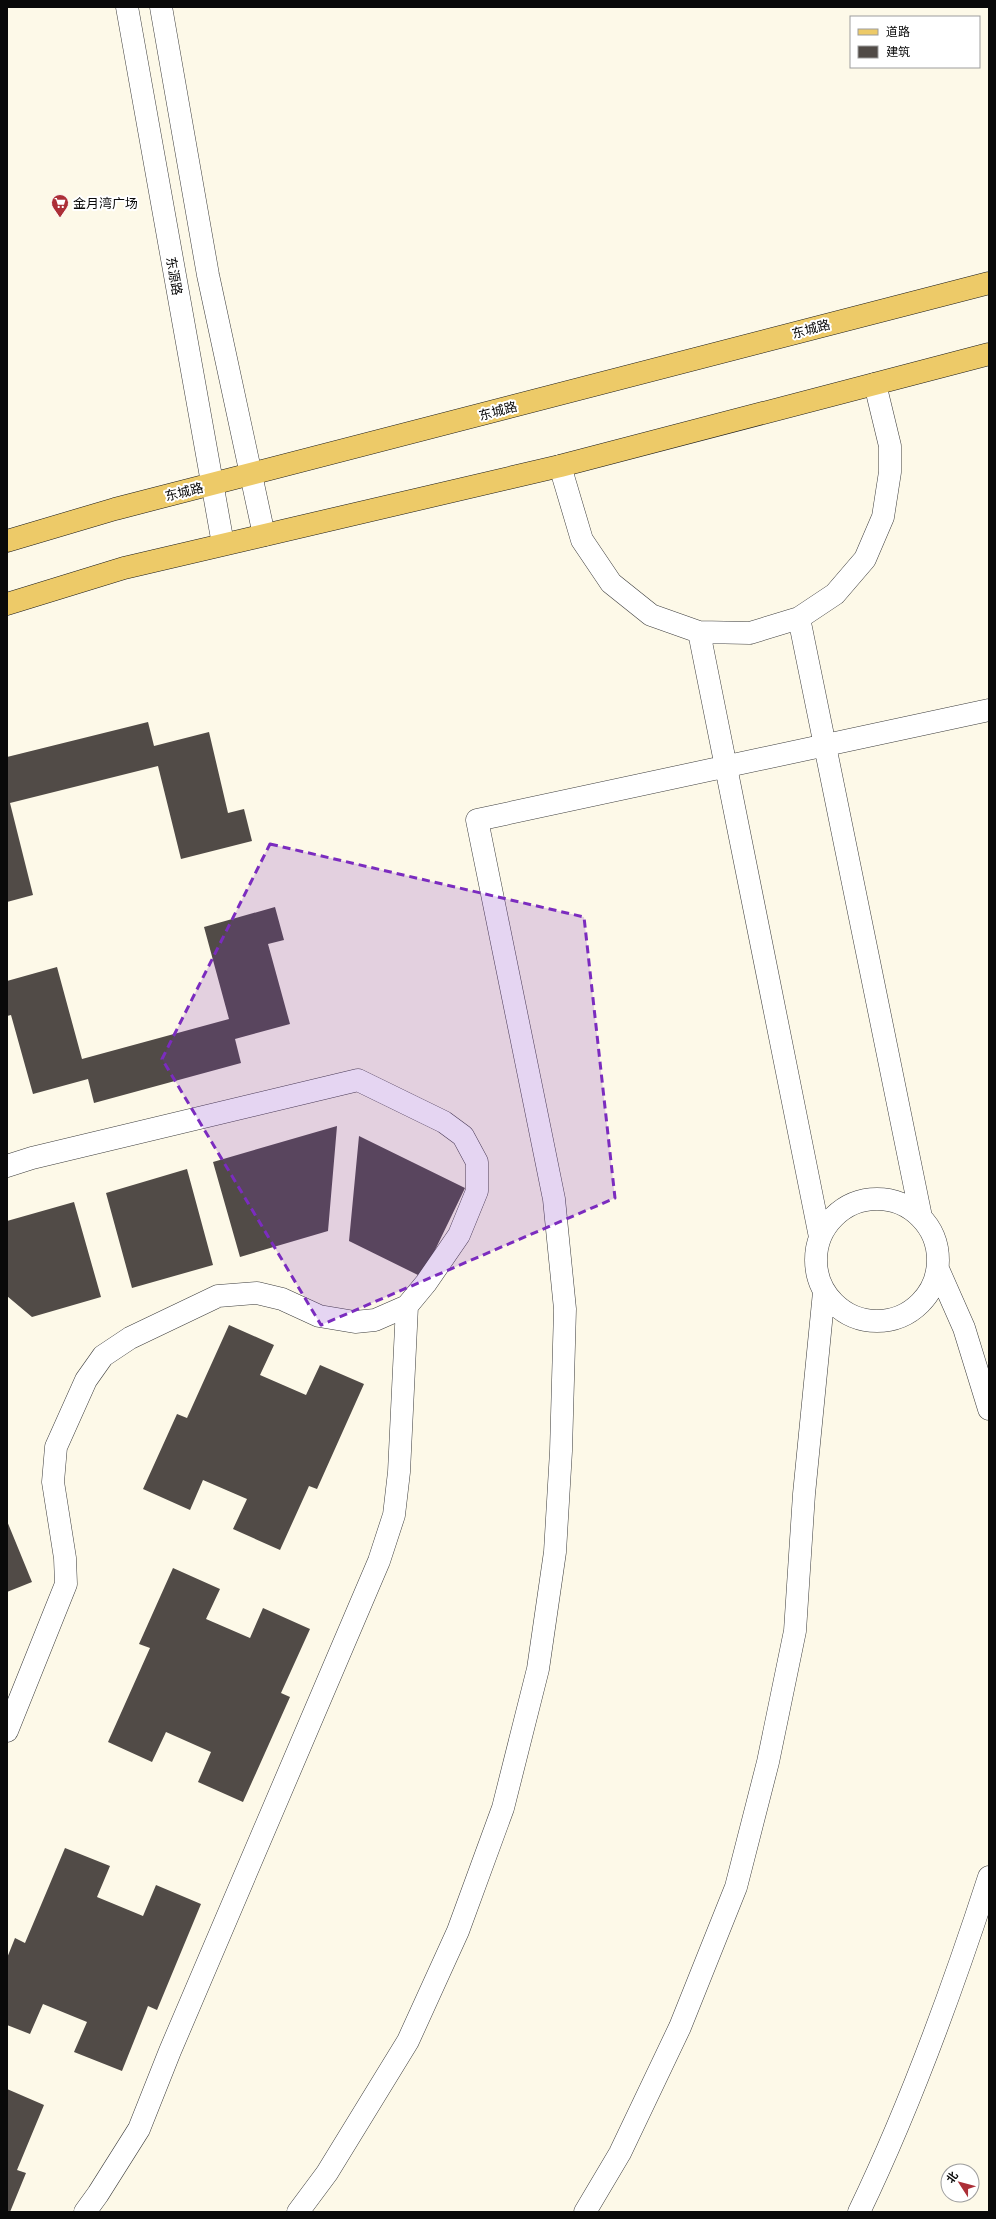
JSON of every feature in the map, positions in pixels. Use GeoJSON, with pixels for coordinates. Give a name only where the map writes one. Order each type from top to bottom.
{"type":"FeatureCollection","features":[{"type":"Feature","properties":{"kind":"main road","name":"东城路"},"geometry":{"type":"LineString","coordinates":[[7,541],[115,509],[989,283]]}},
{"type":"Feature","properties":{"kind":"main road"},"geometry":{"type":"LineString","coordinates":[[7,604],[124,568],[560,466],[989,354]]}},
{"type":"Feature","properties":{"kind":"street","name":"东源路"},"geometry":{"type":"LineString","coordinates":[[127,7],[224,544]]}},
{"type":"Feature","properties":{"kind":"street"},"geometry":{"type":"LineString","coordinates":[[161,7],[208,275],[264,535]]}},
{"type":"Feature","properties":{"kind":"street"},"geometry":{"type":"LineString","coordinates":[[560,466],[582,540],[611,583],[652,615],[699,632],[750,633],[799,618],[835,594],[865,559],[883,517],[890,472],[890,446],[875,384]]}},
{"type":"Feature","properties":{"kind":"street"},"geometry":{"type":"LineString","coordinates":[[799,618],[921,1217]]}},
{"type":"Feature","properties":{"kind":"street"},"geometry":{"type":"LineString","coordinates":[[699,632],[820,1237]]}},
{"type":"Feature","properties":{"kind":"street"},"geometry":{"type":"LineString","coordinates":[[298,2212],[327,2173],[408,2041],[458,1931],[503,1808],[509,1785],[538,1669],[555,1552],[561,1451],[565,1309],[554,1199],[477,820],[989,710]]}},
{"type":"Feature","properties":{"kind":"street"},"geometry":{"type":"LineString","coordinates":[[7,1166],[32,1158],[358,1080],[444,1122],[463,1136],[478,1162],[476,1191],[459,1234],[426,1283],[407,1306],[375,1320],[355,1322],[319,1316],[282,1299],[257,1294],[218,1296],[130,1338],[103,1356],[86,1380],[56,1447],[53,1482],[64,1558],[66,1584],[7,1731]]}},
{"type":"Feature","properties":{"kind":"street"},"geometry":{"type":"LineString","coordinates":[[880,1198],[895,1201],[909,1207],[921,1217],[932,1232],[938,1250],[938,1269],[932,1287],[922,1303],[907,1314],[889,1321],[870,1322],[852,1317],[836,1307],[824,1292],[816,1274],[815,1255],[820,1237],[827,1224],[837,1212],[850,1204],[880,1198]]}},
{"type":"Feature","properties":{"kind":"street"},"geometry":{"type":"LineString","coordinates":[[938,1269],[964,1328],[989,1409]]}},
{"type":"Feature","properties":{"kind":"street"},"geometry":{"type":"LineString","coordinates":[[585,2212],[620,2153],[680,2026],[736,1887],[768,1762],[795,1631],[804,1494],[824,1292]]}},
{"type":"Feature","properties":{"kind":"street"},"geometry":{"type":"LineString","coordinates":[[85,2212],[139,2129],[170,2051],[379,1561],[394,1515],[399,1472],[407,1306]]}},
{"type":"Feature","properties":{"kind":"street"},"geometry":{"type":"LineString","coordinates":[[858,2212],[891,2146],[960,1967],[989,1877]]}},
{"type":"Feature","properties":{"kind":"highlighted area"},"geometry":{"type":"Polygon","coordinates":[[[270,844],[584,917],[615,1198],[321,1325],[162,1059],[270,844]]]}},
{"type":"Feature","properties":{"kind":"building"},"geometry":{"type":"Polygon","coordinates":[[[148,722],[154,746],[209,732],[228,813],[244,809],[252,841],[181,859],[158,766],[10,803],[33,895],[7,902],[7,757],[148,722]]]}},
{"type":"Feature","properties":{"kind":"building"},"geometry":{"type":"Polygon","coordinates":[[[275,907],[284,940],[268,944],[290,1024],[235,1039],[241,1063],[94,1103],[88,1079],[33,1094],[11,1015],[7,1016],[7,981],[57,967],[82,1059],[229,1019],[204,927],[275,907]]]}},
{"type":"Feature","properties":{"kind":"building"},"geometry":{"type":"Polygon","coordinates":[[[337,1126],[328,1231],[240,1257],[213,1162],[337,1126]]]}},
{"type":"Feature","properties":{"kind":"building"},"geometry":{"type":"Polygon","coordinates":[[[359,1136],[465,1188],[422,1277],[349,1241],[359,1136]]]}},
{"type":"Feature","properties":{"kind":"building"},"geometry":{"type":"Polygon","coordinates":[[[187,1169],[213,1265],[132,1288],[106,1193],[187,1169]]]}},
{"type":"Feature","properties":{"kind":"building"},"geometry":{"type":"Polygon","coordinates":[[[74,1202],[101,1297],[32,1317],[7,1296],[7,1221],[74,1202]]]}},
{"type":"Feature","properties":{"kind":"building"},"geometry":{"type":"Polygon","coordinates":[[[229,1325],[274,1345],[260,1375],[306,1395],[320,1365],[364,1384],[317,1489],[309,1486],[280,1550],[233,1529],[247,1499],[203,1480],[190,1510],[143,1489],[177,1414],[187,1418],[229,1325]]]}},
{"type":"Feature","properties":{"kind":"building"},"geometry":{"type":"Polygon","coordinates":[[[7,1521],[32,1582],[7,1592],[7,1521]]]}},
{"type":"Feature","properties":{"kind":"building"},"geometry":{"type":"Polygon","coordinates":[[[173,1568],[220,1589],[206,1619],[250,1638],[263,1608],[310,1629],[281,1693],[290,1697],[243,1802],[198,1782],[211,1752],[166,1732],[152,1762],[108,1742],[150,1648],[139,1644],[173,1568]]]}},
{"type":"Feature","properties":{"kind":"building"},"geometry":{"type":"Polygon","coordinates":[[[65,1848],[110,1866],[97,1897],[143,1916],[156,1885],[201,1904],[157,2010],[148,2006],[122,2071],[74,2052],[87,2022],[43,2004],[30,2034],[7,2025],[7,1958],[15,1938],[25,1943],[65,1848]]]}},
{"type":"Feature","properties":{"kind":"building"},"geometry":{"type":"Polygon","coordinates":[[[7,2089],[44,2105],[17,2170],[26,2173],[10,2212],[7,2212],[7,2089]]]}},
{"type":"Feature","properties":{"kind":"place","name":"金月湾广场"},"geometry":{"type":"Point","coordinates":[60,218]}}]}
